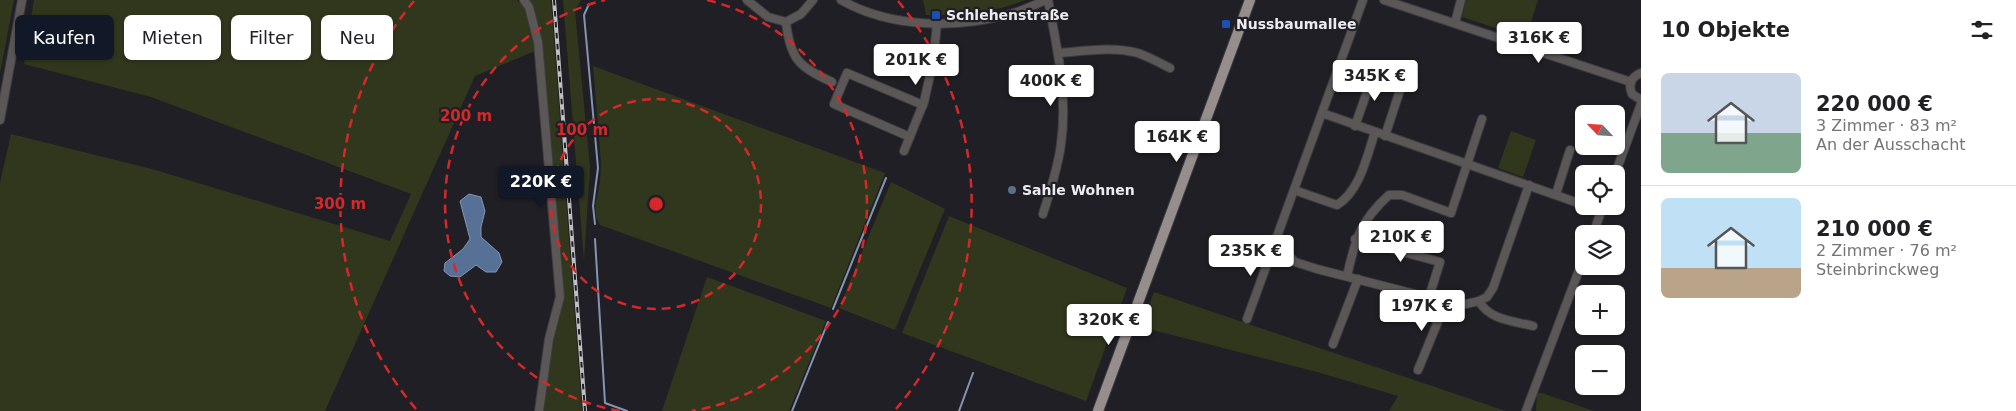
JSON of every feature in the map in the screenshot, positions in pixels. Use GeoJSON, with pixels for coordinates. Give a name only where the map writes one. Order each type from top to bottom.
{"type":"FeatureCollection","features":[{"type":"Feature","properties":{"kind":"main road"},"geometry":{"type":"LineString","coordinates":[[1098,411],[1250,0]]}},
{"type":"Feature","properties":{"kind":"street"},"geometry":{"type":"LineString","coordinates":[[0,120],[22,0]]}},
{"type":"Feature","properties":{"kind":"street"},"geometry":{"type":"LineString","coordinates":[[524,0],[529,7],[538,42],[560,297],[549,339],[539,411]]}},
{"type":"Feature","properties":{"kind":"street"},"geometry":{"type":"LineString","coordinates":[[747,0],[768,17],[786,22],[801,14],[813,0]]}},
{"type":"Feature","properties":{"kind":"street"},"geometry":{"type":"LineString","coordinates":[[841,0],[890,18],[937,24],[972,22],[1011,14],[1047,0],[1059,53],[1062,87],[1062,142],[1043,214]]}},
{"type":"Feature","properties":{"kind":"street"},"geometry":{"type":"LineString","coordinates":[[1247,319],[1363,0]]}},
{"type":"Feature","properties":{"kind":"street"},"geometry":{"type":"LineString","coordinates":[[1384,0],[1631,82]]}},
{"type":"Feature","properties":{"kind":"street"},"geometry":{"type":"LineString","coordinates":[[1455,24],[1461,0]]}},
{"type":"Feature","properties":{"kind":"street"},"geometry":{"type":"LineString","coordinates":[[786,22],[788,41],[797,59],[811,72],[832,82]]}},
{"type":"Feature","properties":{"kind":"street"},"geometry":{"type":"LineString","coordinates":[[904,151],[923,105],[933,62],[937,24]]}},
{"type":"Feature","properties":{"kind":"street"},"geometry":{"type":"LineString","coordinates":[[1059,53],[1094,50],[1124,51],[1137,53],[1170,68]]}},
{"type":"Feature","properties":{"kind":"street"},"geometry":{"type":"LineString","coordinates":[[1355,126],[1374,72]]}},
{"type":"Feature","properties":{"kind":"street"},"geometry":{"type":"LineString","coordinates":[[910,137],[834,104],[847,73],[923,105]]}},
{"type":"Feature","properties":{"kind":"street"},"geometry":{"type":"LineString","coordinates":[[1618,165],[1641,102],[1632,94],[1631,82],[1636,75],[1641,73]]}},
{"type":"Feature","properties":{"kind":"street"},"geometry":{"type":"LineString","coordinates":[[1385,136],[1404,80]]}},
{"type":"Feature","properties":{"kind":"street"},"geometry":{"type":"LineString","coordinates":[[1322,113],[1575,201]]}},
{"type":"Feature","properties":{"kind":"street"},"geometry":{"type":"LineString","coordinates":[[1347,276],[1355,239],[1378,205],[1389,195],[1402,196],[1451,214],[1466,163],[1482,119]]}},
{"type":"Feature","properties":{"kind":"street"},"geometry":{"type":"LineString","coordinates":[[1294,190],[1337,205],[1344,201],[1360,175],[1375,132]]}},
{"type":"Feature","properties":{"kind":"street"},"geometry":{"type":"LineString","coordinates":[[1556,194],[1570,150]]}},
{"type":"Feature","properties":{"kind":"street"},"geometry":{"type":"LineString","coordinates":[[1276,243],[1295,262],[1429,298],[1466,304],[1487,297],[1493,288],[1529,185]]}},
{"type":"Feature","properties":{"kind":"street"},"geometry":{"type":"LineString","coordinates":[[1355,239],[1440,262],[1429,298]]}},
{"type":"Feature","properties":{"kind":"street"},"geometry":{"type":"LineString","coordinates":[[1526,411],[1577,275]]}},
{"type":"Feature","properties":{"kind":"street"},"geometry":{"type":"LineString","coordinates":[[1333,344],[1358,279]]}},
{"type":"Feature","properties":{"kind":"street"},"geometry":{"type":"LineString","coordinates":[[1479,301],[1482,307],[1492,316],[1533,326]]}},
{"type":"Feature","properties":{"kind":"street"},"geometry":{"type":"LineString","coordinates":[[1418,370],[1446,302]]}},
{"type":"Feature","properties":{"kind":"green space"},"geometry":{"type":"Polygon","coordinates":[[[0,0],[14,0],[0,74],[0,0]]]}},
{"type":"Feature","properties":{"kind":"green space"},"geometry":{"type":"Polygon","coordinates":[[[34,0],[517,0],[526,9],[535,51],[475,76],[325,411],[0,411],[0,183],[11,134],[152,169],[390,241],[411,194],[151,97],[24,64],[25,60],[114,60],[114,15],[32,15],[34,0]]]}},
{"type":"Feature","properties":{"kind":"green space"},"geometry":{"type":"Polygon","coordinates":[[[528,0],[551,0],[582,411],[542,411],[552,340],[563,298],[542,41],[532,5],[528,0]]]}},
{"type":"Feature","properties":{"kind":"green space"},"geometry":{"type":"Polygon","coordinates":[[[563,0],[581,0],[575,11],[590,167],[584,261],[563,0]]]}},
{"type":"Feature","properties":{"kind":"green space"},"geometry":{"type":"Polygon","coordinates":[[[923,0],[1025,0],[989,11],[926,15],[923,0]]]}},
{"type":"Feature","properties":{"kind":"green space"},"geometry":{"type":"Polygon","coordinates":[[[1466,0],[1538,0],[1526,38],[1462,17],[1466,0]]]}},
{"type":"Feature","properties":{"kind":"green space"},"geometry":{"type":"Polygon","coordinates":[[[593,66],[885,173],[831,308],[600,225],[596,217],[595,206],[600,182],[601,163],[593,66]]]}},
{"type":"Feature","properties":{"kind":"green space"},"geometry":{"type":"Polygon","coordinates":[[[1511,131],[1536,140],[1523,177],[1498,168],[1511,131]]]}},
{"type":"Feature","properties":{"kind":"green space"},"geometry":{"type":"Polygon","coordinates":[[[891,182],[945,209],[895,330],[839,308],[891,182]]]}},
{"type":"Feature","properties":{"kind":"green space"},"geometry":{"type":"Polygon","coordinates":[[[949,216],[1127,288],[1086,401],[902,333],[949,216]]]}},
{"type":"Feature","properties":{"kind":"green space"},"geometry":{"type":"Polygon","coordinates":[[[707,277],[826,321],[789,411],[662,411],[707,277]]]}},
{"type":"Feature","properties":{"kind":"green space"},"geometry":{"type":"Polygon","coordinates":[[[1154,292],[1506,411],[1389,411],[1398,396],[1317,372],[1141,327],[1154,292]]]}},
{"type":"Feature","properties":{"kind":"green space"},"geometry":{"type":"Polygon","coordinates":[[[1537,393],[1542,393],[1594,411],[1536,411],[1537,393]]]}},
{"type":"Feature","properties":{"kind":"water"},"geometry":{"type":"Polygon","coordinates":[[[469,194],[481,197],[485,211],[481,227],[481,237],[499,253],[502,262],[496,272],[486,272],[476,265],[460,277],[450,276],[444,271],[445,263],[463,249],[470,239],[460,201],[469,194]]]}},
{"type":"Feature","properties":{"kind":"waterway"},"geometry":{"type":"LineString","coordinates":[[589,4],[584,15],[598,168],[593,206],[595,224]]}},
{"type":"Feature","properties":{"kind":"waterway"},"geometry":{"type":"LineString","coordinates":[[833,309],[886,178]]}},
{"type":"Feature","properties":{"kind":"waterway"},"geometry":{"type":"LineString","coordinates":[[595,239],[605,403],[627,411]]}},
{"type":"Feature","properties":{"kind":"waterway"},"geometry":{"type":"LineString","coordinates":[[792,411],[828,322]]}},
{"type":"Feature","properties":{"kind":"waterway"},"geometry":{"type":"LineString","coordinates":[[959,411],[973,373]]}},
{"type":"Feature","properties":{"kind":"railway"},"geometry":{"type":"LineString","coordinates":[[554,0],[585,411]]}},
{"type":"Feature","properties":{"kind":"place","name":"Schlehenstraße"},"geometry":{"type":"Point","coordinates":[936,15]}},
{"type":"Feature","properties":{"kind":"place","name":"Nussbaumallee"},"geometry":{"type":"Point","coordinates":[1226,24]}},
{"type":"Feature","properties":{"kind":"place","name":"Sahle Wohnen"},"geometry":{"type":"Point","coordinates":[1012,190]}}]}
